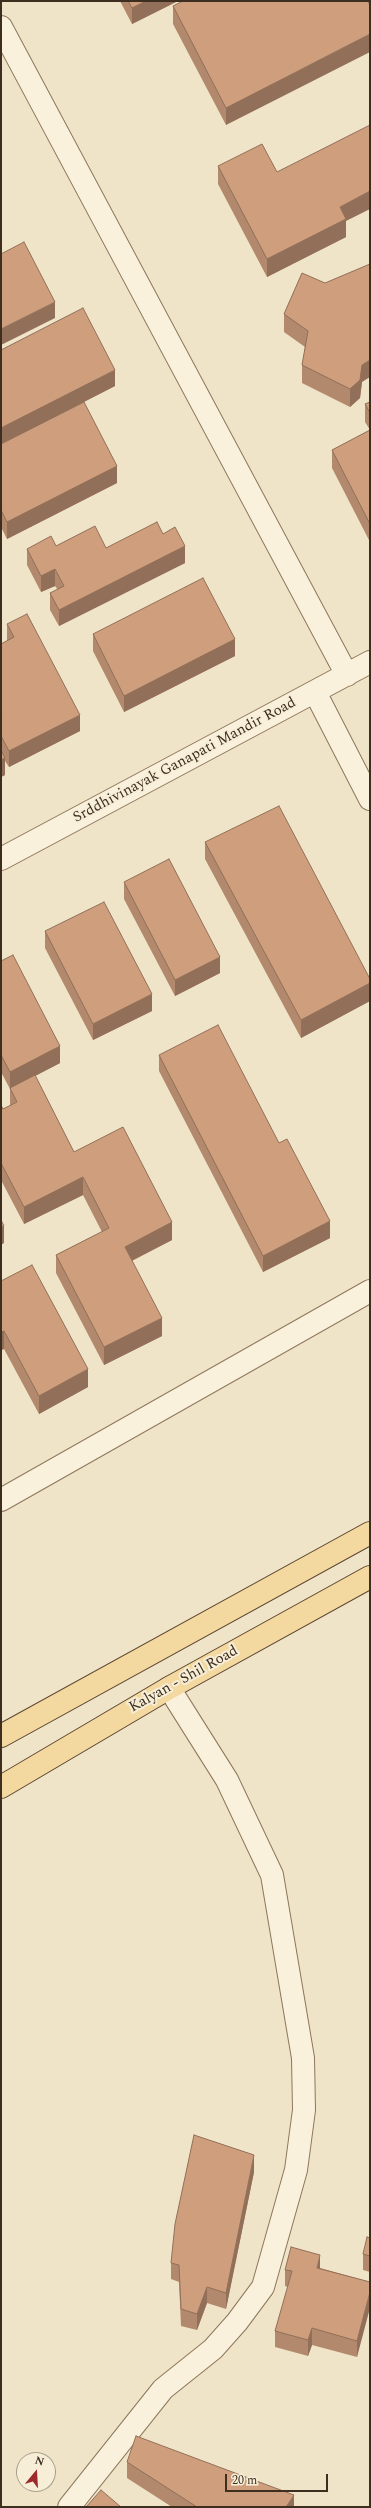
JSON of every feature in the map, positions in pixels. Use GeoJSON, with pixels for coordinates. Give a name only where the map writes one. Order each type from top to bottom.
{"type":"FeatureCollection","features":[{"type":"Feature","properties":{"kind":"main road"},"geometry":{"type":"LineString","coordinates":[[1,1736],[370,1532]]}},
{"type":"Feature","properties":{"kind":"main road","name":"Kalyan - Shil Road"},"geometry":{"type":"LineString","coordinates":[[1,1787],[168,1688],[370,1577]]}},
{"type":"Feature","properties":{"kind":"street"},"geometry":{"type":"LineString","coordinates":[[1,27],[347,675]]}},
{"type":"Feature","properties":{"kind":"street","name":"Srddhivinayak Ganapati Mandir Road"},"geometry":{"type":"LineString","coordinates":[[1,859],[370,662]]}},
{"type":"Feature","properties":{"kind":"street"},"geometry":{"type":"LineString","coordinates":[[315,692],[370,799]]}},
{"type":"Feature","properties":{"kind":"street"},"geometry":{"type":"LineString","coordinates":[[1,1500],[370,1291]]}},
{"type":"Feature","properties":{"kind":"street"},"geometry":{"type":"LineString","coordinates":[[69,2507],[163,2389],[212,2349],[237,2322],[263,2288],[296,2170],[304,2110],[303,2058],[272,1875],[227,1780],[168,1688]]}},
{"type":"Feature","properties":{"kind":"building"},"geometry":{"type":"Polygon","coordinates":[[[128,1],[146,1],[132,8],[128,1]]]}},
{"type":"Feature","properties":{"kind":"building"},"geometry":{"type":"Polygon","coordinates":[[[183,1],[368,1],[370,6],[370,34],[226,108],[173,6],[183,1]]]}},
{"type":"Feature","properties":{"kind":"building"},"geometry":{"type":"Polygon","coordinates":[[[370,125],[370,191],[340,207],[346,219],[267,259],[218,166],[262,144],[277,172],[370,125]]]}},
{"type":"Feature","properties":{"kind":"building"},"geometry":{"type":"Polygon","coordinates":[[[24,242],[55,302],[1,329],[1,254],[24,242]]]}},
{"type":"Feature","properties":{"kind":"building"},"geometry":{"type":"Polygon","coordinates":[[[370,264],[370,360],[362,365],[360,380],[350,389],[302,365],[308,331],[284,314],[302,273],[325,283],[370,264]]]}},
{"type":"Feature","properties":{"kind":"building"},"geometry":{"type":"Polygon","coordinates":[[[83,308],[115,370],[1,428],[1,350],[83,308]]]}},
{"type":"Feature","properties":{"kind":"building"},"geometry":{"type":"Polygon","coordinates":[[[84,402],[117,466],[7,522],[1,510],[1,444],[84,402]]]}},
{"type":"Feature","properties":{"kind":"building"},"geometry":{"type":"Polygon","coordinates":[[[370,402],[370,413],[365,404],[370,402]]]}},
{"type":"Feature","properties":{"kind":"building"},"geometry":{"type":"Polygon","coordinates":[[[370,430],[370,524],[332,450],[370,430]]]}},
{"type":"Feature","properties":{"kind":"building"},"geometry":{"type":"Polygon","coordinates":[[[157,522],[163,534],[175,527],[185,546],[59,610],[50,593],[64,586],[55,569],[41,576],[27,549],[51,536],[56,546],[95,526],[106,548],[157,522]]]}},
{"type":"Feature","properties":{"kind":"building"},"geometry":{"type":"Polygon","coordinates":[[[203,578],[235,639],[124,696],[93,634],[203,578]]]}},
{"type":"Feature","properties":{"kind":"building"},"geometry":{"type":"Polygon","coordinates":[[[27,614],[80,715],[9,751],[1,736],[1,644],[14,637],[7,624],[27,614]]]}},
{"type":"Feature","properties":{"kind":"building"},"geometry":{"type":"Polygon","coordinates":[[[1,750],[5,758],[1,760],[1,750]]]}},
{"type":"Feature","properties":{"kind":"building"},"geometry":{"type":"Polygon","coordinates":[[[279,806],[370,979],[370,983],[301,1020],[205,842],[279,806]]]}},
{"type":"Feature","properties":{"kind":"building"},"geometry":{"type":"Polygon","coordinates":[[[169,859],[220,957],[175,980],[124,882],[169,859]]]}},
{"type":"Feature","properties":{"kind":"building"},"geometry":{"type":"Polygon","coordinates":[[[104,902],[152,994],[93,1024],[45,931],[104,902]]]}},
{"type":"Feature","properties":{"kind":"building"},"geometry":{"type":"Polygon","coordinates":[[[13,955],[60,1046],[10,1072],[1,1055],[1,961],[13,955]]]}},
{"type":"Feature","properties":{"kind":"building"},"geometry":{"type":"Polygon","coordinates":[[[218,1025],[279,1143],[287,1139],[330,1221],[263,1256],[159,1055],[218,1025]]]}},
{"type":"Feature","properties":{"kind":"building"},"geometry":{"type":"Polygon","coordinates":[[[35,1075],[74,1152],[123,1127],[172,1222],[125,1247],[162,1318],[104,1347],[56,1255],[109,1228],[83,1177],[24,1207],[1,1163],[1,1105],[3,1109],[17,1102],[10,1088],[35,1075]]]}},
{"type":"Feature","properties":{"kind":"building"},"geometry":{"type":"Polygon","coordinates":[[[1,1220],[4,1226],[1,1227],[1,1220]]]}},
{"type":"Feature","properties":{"kind":"building"},"geometry":{"type":"Polygon","coordinates":[[[32,1265],[88,1369],[39,1396],[4,1331],[1,1332],[1,1281],[32,1265]]]}},
{"type":"Feature","properties":{"kind":"building"},"geometry":{"type":"Polygon","coordinates":[[[194,2135],[254,2155],[226,2293],[207,2287],[197,2314],[181,2309],[179,2265],[171,2263],[175,2224],[194,2135]]]}},
{"type":"Feature","properties":{"kind":"building"},"geometry":{"type":"Polygon","coordinates":[[[367,2237],[370,2238],[370,2256],[363,2254],[367,2237]]]}},
{"type":"Feature","properties":{"kind":"building"},"geometry":{"type":"Polygon","coordinates":[[[291,2247],[320,2255],[317,2268],[370,2282],[370,2292],[357,2341],[312,2328],[308,2340],[275,2331],[292,2271],[285,2270],[291,2247]]]}},
{"type":"Feature","properties":{"kind":"building"},"geometry":{"type":"Polygon","coordinates":[[[136,2436],[294,2495],[286,2507],[197,2507],[127,2462],[136,2436]]]}},
{"type":"Feature","properties":{"kind":"building"},"geometry":{"type":"Polygon","coordinates":[[[101,2490],[121,2507],[86,2507],[101,2490]]]}}]}
